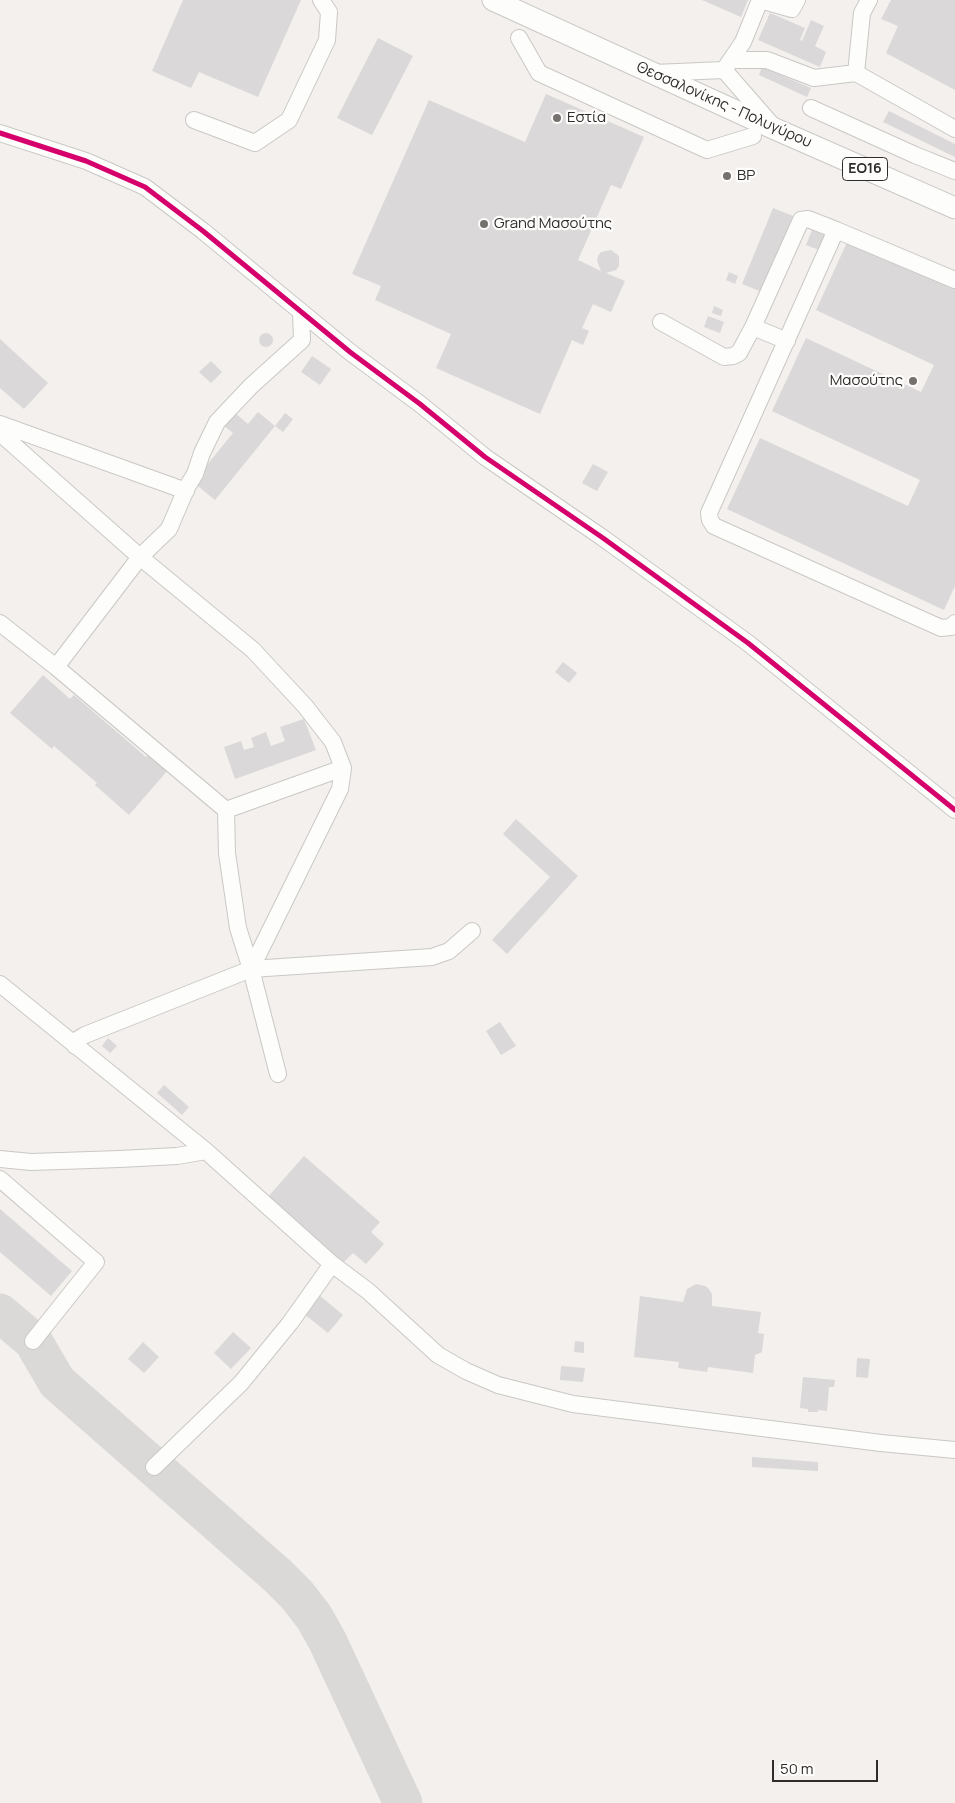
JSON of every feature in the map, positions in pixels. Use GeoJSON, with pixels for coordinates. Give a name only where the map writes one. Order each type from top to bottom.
{"type":"FeatureCollection","features":[{"type":"Feature","properties":{"kind":"main road","name":"Θεσσαλονίκης - Πολυγύρου"},"geometry":{"type":"LineString","coordinates":[[493,0],[775,129],[955,208]]}},
{"type":"Feature","properties":{"kind":"street"},"geometry":{"type":"LineString","coordinates":[[194,120],[255,143],[289,120],[327,40],[329,12],[321,0]]}},
{"type":"Feature","properties":{"kind":"street"},"geometry":{"type":"LineString","coordinates":[[728,65],[743,42],[760,0],[792,9],[797,0]]}},
{"type":"Feature","properties":{"kind":"street"},"geometry":{"type":"LineString","coordinates":[[856,73],[862,13],[869,0]]}},
{"type":"Feature","properties":{"kind":"street"},"geometry":{"type":"LineString","coordinates":[[519,38],[539,73],[707,150],[753,136]]}},
{"type":"Feature","properties":{"kind":"street"},"geometry":{"type":"LineString","coordinates":[[652,73],[767,60],[814,78],[856,73],[955,129]]}},
{"type":"Feature","properties":{"kind":"street"},"geometry":{"type":"LineString","coordinates":[[728,65],[775,129]]}},
{"type":"Feature","properties":{"kind":"street"},"geometry":{"type":"LineString","coordinates":[[811,108],[915,155],[955,170]]}},
{"type":"Feature","properties":{"kind":"street"},"geometry":{"type":"LineString","coordinates":[[0,133],[86,161],[145,187],[203,231],[301,313],[485,457],[603,538],[748,643],[955,810]]}},
{"type":"Feature","properties":{"kind":"street"},"geometry":{"type":"LineString","coordinates":[[661,322],[724,357],[739,353],[753,327],[801,220],[808,219],[955,280]]}},
{"type":"Feature","properties":{"kind":"street"},"geometry":{"type":"LineString","coordinates":[[836,230],[709,513],[710,520],[714,526],[941,628],[955,623]]}},
{"type":"Feature","properties":{"kind":"street"},"geometry":{"type":"LineString","coordinates":[[56,667],[140,557],[169,529],[217,422],[251,386],[302,340],[301,313]]}},
{"type":"Feature","properties":{"kind":"street"},"geometry":{"type":"LineString","coordinates":[[753,327],[787,341]]}},
{"type":"Feature","properties":{"kind":"street"},"geometry":{"type":"LineString","coordinates":[[0,424],[186,490]]}},
{"type":"Feature","properties":{"kind":"street"},"geometry":{"type":"LineString","coordinates":[[0,433],[140,557],[253,650],[286,685],[333,742],[343,768],[340,789],[251,970]]}},
{"type":"Feature","properties":{"kind":"street"},"geometry":{"type":"LineString","coordinates":[[0,623],[56,667],[226,810],[227,853],[237,919],[278,1074]]}},
{"type":"Feature","properties":{"kind":"street"},"geometry":{"type":"LineString","coordinates":[[226,810],[343,768]]}},
{"type":"Feature","properties":{"kind":"street"},"geometry":{"type":"LineString","coordinates":[[75,1046],[77,1040],[85,1035],[251,970],[432,957],[449,951],[472,931]]}},
{"type":"Feature","properties":{"kind":"street"},"geometry":{"type":"LineString","coordinates":[[0,984],[206,1151],[332,1264],[368,1291],[438,1355],[466,1371],[498,1385],[573,1404],[863,1441],[955,1450]]}},
{"type":"Feature","properties":{"kind":"street"},"geometry":{"type":"LineString","coordinates":[[0,1159],[31,1162],[120,1159],[177,1156],[206,1151]]}},
{"type":"Feature","properties":{"kind":"street"},"geometry":{"type":"LineString","coordinates":[[0,1178],[96,1262],[33,1341]]}},
{"type":"Feature","properties":{"kind":"street"},"geometry":{"type":"LineString","coordinates":[[154,1467],[241,1383],[290,1323],[332,1264]]}},
{"type":"Feature","properties":{"kind":"building"},"geometry":{"type":"Polygon","coordinates":[[[183,0],[301,0],[258,97],[199,72],[191,88],[152,71],[183,0]]]}},
{"type":"Feature","properties":{"kind":"building"},"geometry":{"type":"Polygon","coordinates":[[[702,0],[748,0],[741,17],[702,0]]]}},
{"type":"Feature","properties":{"kind":"building"},"geometry":{"type":"Polygon","coordinates":[[[891,0],[955,0],[955,90],[886,53],[898,26],[881,19],[891,0]]]}},
{"type":"Feature","properties":{"kind":"building"},"geometry":{"type":"Polygon","coordinates":[[[770,13],[805,28],[800,40],[802,41],[811,20],[824,26],[815,46],[826,52],[820,67],[758,40],[770,13]]]}},
{"type":"Feature","properties":{"kind":"building"},"geometry":{"type":"Polygon","coordinates":[[[378,38],[413,56],[372,135],[337,118],[378,38]]]}},
{"type":"Feature","properties":{"kind":"building"},"geometry":{"type":"Polygon","coordinates":[[[762,67],[811,88],[807,97],[759,75],[762,67]]]}},
{"type":"Feature","properties":{"kind":"building","name":"Grand Μασούτης"},"geometry":{"type":"Polygon","coordinates":[[[546,94],[644,137],[621,189],[611,185],[578,260],[601,271],[597,261],[598,256],[601,252],[611,250],[619,256],[619,266],[616,270],[606,273],[625,281],[611,312],[593,304],[582,328],[589,331],[583,345],[572,340],[540,414],[436,368],[451,334],[375,300],[381,286],[352,274],[429,100],[525,142],[546,94]]]}},
{"type":"Feature","properties":{"kind":"building"},"geometry":{"type":"Polygon","coordinates":[[[889,111],[955,144],[955,157],[883,122],[889,111]]]}},
{"type":"Feature","properties":{"kind":"building"},"geometry":{"type":"Polygon","coordinates":[[[773,208],[793,216],[762,292],[742,284],[773,208]]]}},
{"type":"Feature","properties":{"kind":"building"},"geometry":{"type":"Polygon","coordinates":[[[812,230],[825,235],[819,250],[806,245],[812,230]]]}},
{"type":"Feature","properties":{"kind":"building"},"geometry":{"type":"Polygon","coordinates":[[[849,238],[955,287],[955,586],[944,610],[727,509],[760,438],[908,506],[920,480],[772,411],[806,338],[921,392],[934,365],[816,310],[849,238]]]}},
{"type":"Feature","properties":{"kind":"building"},"geometry":{"type":"Polygon","coordinates":[[[729,272],[738,276],[735,284],[726,280],[729,272]]]}},
{"type":"Feature","properties":{"kind":"building"},"geometry":{"type":"Polygon","coordinates":[[[714,306],[723,310],[721,316],[712,313],[714,306]]]}},
{"type":"Feature","properties":{"kind":"building"},"geometry":{"type":"Polygon","coordinates":[[[708,316],[724,322],[720,333],[704,327],[708,316]]]}},
{"type":"Feature","properties":{"kind":"building"},"geometry":{"type":"Polygon","coordinates":[[[266,333],[271,335],[273,340],[271,345],[266,347],[261,345],[259,340],[261,335],[266,333]]]}},
{"type":"Feature","properties":{"kind":"building"},"geometry":{"type":"Polygon","coordinates":[[[0,339],[48,383],[24,409],[0,388],[0,339]]]}},
{"type":"Feature","properties":{"kind":"building"},"geometry":{"type":"Polygon","coordinates":[[[312,356],[331,369],[320,385],[301,372],[312,356]]]}},
{"type":"Feature","properties":{"kind":"building"},"geometry":{"type":"Polygon","coordinates":[[[211,361],[222,372],[211,383],[199,372],[211,361]]]}},
{"type":"Feature","properties":{"kind":"building"},"geometry":{"type":"Polygon","coordinates":[[[234,412],[248,424],[258,412],[275,426],[215,500],[193,482],[233,433],[223,425],[234,412]]]}},
{"type":"Feature","properties":{"kind":"building"},"geometry":{"type":"Polygon","coordinates":[[[285,413],[293,419],[283,432],[275,426],[285,413]]]}},
{"type":"Feature","properties":{"kind":"building"},"geometry":{"type":"Polygon","coordinates":[[[593,464],[608,472],[597,491],[582,483],[593,464]]]}},
{"type":"Feature","properties":{"kind":"building"},"geometry":{"type":"Polygon","coordinates":[[[563,662],[577,673],[569,683],[555,672],[563,662]]]}},
{"type":"Feature","properties":{"kind":"building"},"geometry":{"type":"Polygon","coordinates":[[[43,675],[70,699],[74,695],[146,757],[149,754],[168,770],[129,815],[95,785],[97,783],[54,746],[52,749],[10,713],[43,675]]]}},
{"type":"Feature","properties":{"kind":"building"},"geometry":{"type":"Polygon","coordinates":[[[304,719],[316,750],[235,779],[224,747],[241,741],[244,750],[254,747],[251,738],[266,732],[271,746],[285,741],[280,727],[304,719]]]}},
{"type":"Feature","properties":{"kind":"building"},"geometry":{"type":"Polygon","coordinates":[[[516,819],[578,876],[507,954],[492,940],[550,877],[503,834],[516,819]]]}},
{"type":"Feature","properties":{"kind":"building"},"geometry":{"type":"Polygon","coordinates":[[[500,1022],[516,1046],[501,1055],[486,1031],[500,1022]]]}},
{"type":"Feature","properties":{"kind":"building"},"geometry":{"type":"Polygon","coordinates":[[[108,1038],[117,1046],[110,1053],[102,1046],[108,1038]]]}},
{"type":"Feature","properties":{"kind":"building"},"geometry":{"type":"Polygon","coordinates":[[[164,1085],[189,1107],[182,1115],[157,1093],[164,1085]]]}},
{"type":"Feature","properties":{"kind":"building"},"geometry":{"type":"Polygon","coordinates":[[[304,1156],[380,1222],[371,1232],[384,1244],[366,1264],[353,1253],[342,1264],[267,1198],[304,1156]]]}},
{"type":"Feature","properties":{"kind":"building"},"geometry":{"type":"Polygon","coordinates":[[[0,1209],[72,1271],[51,1296],[0,1252],[0,1209]]]}},
{"type":"Feature","properties":{"kind":"building"},"geometry":{"type":"Polygon","coordinates":[[[696,1284],[708,1288],[712,1294],[712,1306],[761,1312],[758,1333],[764,1334],[762,1352],[755,1355],[753,1373],[708,1367],[707,1372],[678,1368],[679,1362],[634,1357],[640,1296],[683,1302],[687,1289],[696,1284]]]}},
{"type":"Feature","properties":{"kind":"building"},"geometry":{"type":"Polygon","coordinates":[[[319,1295],[343,1315],[328,1333],[304,1314],[319,1295]]]}},
{"type":"Feature","properties":{"kind":"building"},"geometry":{"type":"Polygon","coordinates":[[[233,1332],[251,1348],[231,1369],[214,1353],[233,1332]]]}},
{"type":"Feature","properties":{"kind":"building"},"geometry":{"type":"Polygon","coordinates":[[[575,1341],[584,1342],[584,1353],[574,1352],[575,1341]]]}},
{"type":"Feature","properties":{"kind":"building"},"geometry":{"type":"Polygon","coordinates":[[[143,1342],[159,1357],[144,1373],[128,1359],[143,1342]]]}},
{"type":"Feature","properties":{"kind":"building"},"geometry":{"type":"Polygon","coordinates":[[[857,1358],[870,1359],[868,1378],[856,1377],[857,1358]]]}},
{"type":"Feature","properties":{"kind":"building"},"geometry":{"type":"Polygon","coordinates":[[[561,1366],[585,1368],[583,1382],[560,1380],[561,1366]]]}},
{"type":"Feature","properties":{"kind":"building"},"geometry":{"type":"Polygon","coordinates":[[[803,1377],[835,1380],[834,1387],[829,1387],[827,1411],[808,1412],[808,1409],[800,1408],[803,1377]]]}},
{"type":"Feature","properties":{"kind":"building"},"geometry":{"type":"Polygon","coordinates":[[[752,1457],[818,1462],[818,1471],[752,1467],[752,1457]]]}},
{"type":"Feature","properties":{"kind":"taxiway"},"geometry":{"type":"LineString","coordinates":[[0,1313],[33,1341],[57,1382],[278,1576],[297,1595],[314,1617],[327,1640],[403,1803]]}},
{"type":"Feature","properties":{"kind":"cycle path"},"geometry":{"type":"LineString","coordinates":[[0,133],[86,161],[145,187],[203,231],[350,352],[420,404],[485,457],[603,538],[748,643],[955,810]]}},
{"type":"Feature","properties":{"kind":"place","name":"Εστία"},"geometry":{"type":"Point","coordinates":[557,118]}},
{"type":"Feature","properties":{"kind":"place","name":"BP"},"geometry":{"type":"Point","coordinates":[727,176]}},
{"type":"Feature","properties":{"kind":"place","name":"Grand Μασούτης"},"geometry":{"type":"Point","coordinates":[484,224]}},
{"type":"Feature","properties":{"kind":"place","name":"Μασούτης"},"geometry":{"type":"Point","coordinates":[913,381]}}]}
